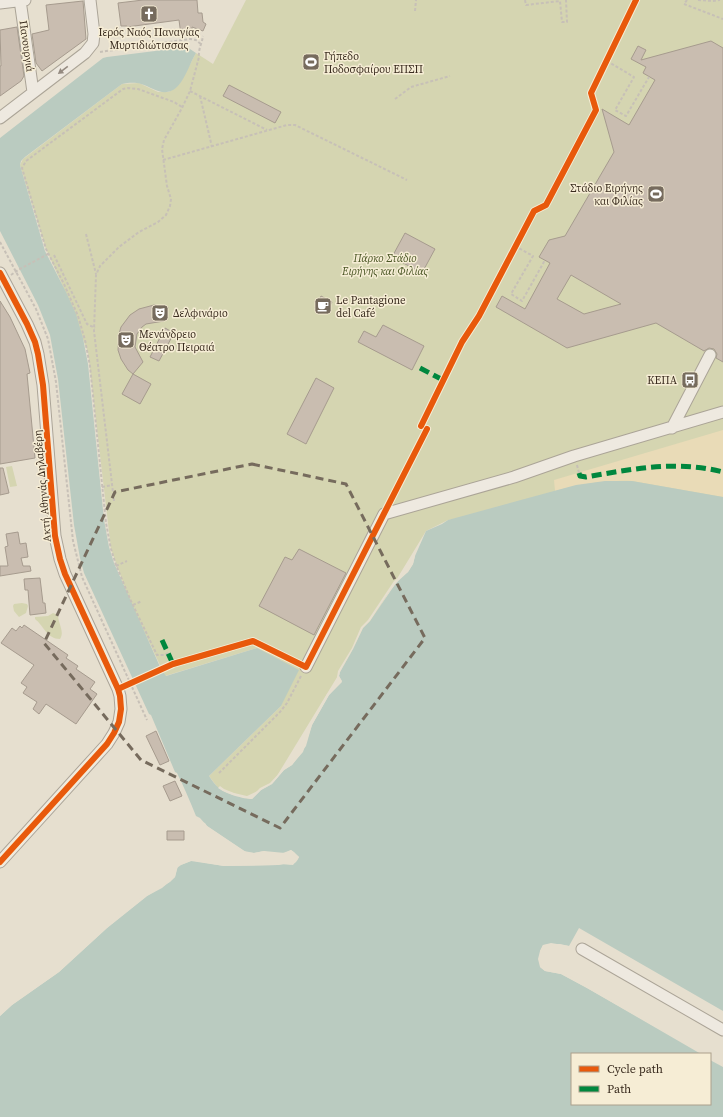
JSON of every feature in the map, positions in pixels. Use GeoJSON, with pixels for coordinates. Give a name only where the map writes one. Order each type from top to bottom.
{"type":"FeatureCollection","features":[{"type":"Feature","properties":{"kind":"street"},"geometry":{"type":"LineString","coordinates":[[0,3],[22,0]]}},
{"type":"Feature","properties":{"kind":"street","name":"Πανουργιά"},"geometry":{"type":"LineString","coordinates":[[22,0],[33,92]]}},
{"type":"Feature","properties":{"kind":"street"},"geometry":{"type":"LineString","coordinates":[[0,118],[82,56],[95,49],[90,0]]}},
{"type":"Feature","properties":{"kind":"street","name":"Ακτή Αθηνάς Δηλαβέρη"},"geometry":{"type":"LineString","coordinates":[[0,273],[27,324],[35,342],[38,354],[43,385],[55,536],[60,559],[74,595],[118,689],[120,702],[119,718],[114,734],[107,744],[0,862]]}},
{"type":"Feature","properties":{"kind":"street"},"geometry":{"type":"LineString","coordinates":[[672,428],[710,354]]}},
{"type":"Feature","properties":{"kind":"street"},"geometry":{"type":"LineString","coordinates":[[306,667],[384,514],[514,477],[574,456],[723,412]]}},
{"type":"Feature","properties":{"kind":"street"},"geometry":{"type":"LineString","coordinates":[[582,949],[723,1030]]}},
{"type":"Feature","properties":{"kind":"path"},"geometry":{"type":"LineString","coordinates":[[415,10],[416,0]]}},
{"type":"Feature","properties":{"kind":"path"},"geometry":{"type":"LineString","coordinates":[[525,0],[526,4],[560,1],[562,22],[567,22],[566,0]]}},
{"type":"Feature","properties":{"kind":"path"},"geometry":{"type":"LineString","coordinates":[[687,0],[684,4],[723,19]]}},
{"type":"Feature","properties":{"kind":"path"},"geometry":{"type":"LineString","coordinates":[[698,0],[720,0]]}},
{"type":"Feature","properties":{"kind":"path"},"geometry":{"type":"LineString","coordinates":[[96,275],[100,266],[119,247],[139,232],[158,222],[166,215],[171,199],[166,186],[162,149],[164,140],[190,91],[203,36]]}},
{"type":"Feature","properties":{"kind":"path"},"geometry":{"type":"LineString","coordinates":[[95,49],[190,40],[196,40],[202,45]]}},
{"type":"Feature","properties":{"kind":"path"},"geometry":{"type":"LineString","coordinates":[[607,61],[634,77],[615,110],[626,116],[648,77]]}},
{"type":"Feature","properties":{"kind":"path"},"geometry":{"type":"LineString","coordinates":[[395,99],[411,88],[450,76]]}},
{"type":"Feature","properties":{"kind":"path"},"geometry":{"type":"LineString","coordinates":[[168,653],[164,655],[157,655],[116,566],[108,537],[90,366],[85,340],[78,316],[46,249],[22,168],[24,163],[123,89],[132,88],[142,90],[157,97],[174,102],[182,107]]}},
{"type":"Feature","properties":{"kind":"path"},"geometry":{"type":"LineString","coordinates":[[190,91],[268,130]]}},
{"type":"Feature","properties":{"kind":"path"},"geometry":{"type":"LineString","coordinates":[[200,96],[212,147]]}},
{"type":"Feature","properties":{"kind":"path"},"geometry":{"type":"LineString","coordinates":[[163,160],[287,124],[295,125],[407,180]]}},
{"type":"Feature","properties":{"kind":"path"},"geometry":{"type":"LineString","coordinates":[[86,234],[96,275],[94,328],[114,500]]}},
{"type":"Feature","properties":{"kind":"path"},"geometry":{"type":"LineString","coordinates":[[0,242],[17,270],[41,320],[48,339],[53,360],[71,528],[77,562],[87,589],[147,720]]}},
{"type":"Feature","properties":{"kind":"path"},"geometry":{"type":"LineString","coordinates":[[515,246],[533,256],[511,294],[522,301],[545,260]]}},
{"type":"Feature","properties":{"kind":"path"},"geometry":{"type":"LineString","coordinates":[[17,270],[48,254]]}},
{"type":"Feature","properties":{"kind":"path"},"geometry":{"type":"LineString","coordinates":[[54,255],[87,324],[94,328]]}},
{"type":"Feature","properties":{"kind":"path"},"geometry":{"type":"LineString","coordinates":[[578,468],[579,472]]}},
{"type":"Feature","properties":{"kind":"path"},"geometry":{"type":"LineString","coordinates":[[102,487],[112,485]]}},
{"type":"Feature","properties":{"kind":"path"},"geometry":{"type":"LineString","coordinates":[[116,566],[127,562]]}},
{"type":"Feature","properties":{"kind":"path"},"geometry":{"type":"LineString","coordinates":[[133,605],[142,601]]}},
{"type":"Feature","properties":{"kind":"path"},"geometry":{"type":"LineString","coordinates":[[173,664],[254,641],[306,667],[280,712],[218,773]]}},
{"type":"Feature","properties":{"kind":"path"},"geometry":{"type":"LineString","coordinates":[[131,683],[161,669]]}},
{"type":"Feature","properties":{"kind":"highlighted area"},"geometry":{"type":"Polygon","coordinates":[[[252,464],[346,484],[425,638],[280,828],[141,760],[44,643],[115,492],[252,464]]]}},
{"type":"Feature","properties":{"kind":"green space","name":"Πάρκο Στάδιο Ειρήνης και Φιλίας"},"geometry":{"type":"Polygon","coordinates":[[[246,0],[723,0],[723,498],[448,520],[426,531],[272,784],[245,797],[218,788],[209,776],[281,706],[257,648],[165,676],[129,599],[111,549],[88,352],[61,282],[46,249],[20,165],[23,159],[122,84],[139,83],[158,92],[169,92],[180,83],[196,53],[213,64],[246,0]]]}},
{"type":"Feature","properties":{"kind":"green space"},"geometry":{"type":"Polygon","coordinates":[[[12,466],[17,486],[10,487],[6,467],[12,466]]]}},
{"type":"Feature","properties":{"kind":"green space"},"geometry":{"type":"Polygon","coordinates":[[[14,604],[27,604],[28,606],[26,613],[19,617],[14,611],[13,606],[14,604]]]}},
{"type":"Feature","properties":{"kind":"green space"},"geometry":{"type":"Polygon","coordinates":[[[53,613],[58,615],[62,630],[60,639],[49,635],[35,619],[35,617],[48,616],[53,613]]]}},
{"type":"Feature","properties":{"kind":"sand"},"geometry":{"type":"Polygon","coordinates":[[[723,430],[723,497],[632,481],[594,483],[555,491],[554,480],[723,430]]]}},
{"type":"Feature","properties":{"kind":"shaded area"},"geometry":{"type":"Polygon","coordinates":[[[187,47],[196,53],[183,78],[178,86],[173,90],[164,92],[138,83],[122,84],[25,157],[21,161],[20,165],[45,251],[76,314],[83,338],[88,364],[104,520],[109,547],[114,563],[161,669],[166,676],[257,648],[299,670],[281,706],[209,776],[222,790],[240,797],[252,799],[261,790],[272,784],[284,770],[292,765],[306,746],[312,725],[329,695],[342,682],[339,676],[340,672],[363,628],[370,621],[396,583],[408,572],[413,564],[426,531],[448,520],[576,485],[605,481],[632,481],[723,497],[723,1011],[579,928],[569,946],[560,944],[543,945],[540,951],[540,967],[545,971],[561,974],[587,988],[699,1053],[571,1053],[571,1105],[711,1105],[711,1061],[723,1067],[723,1117],[0,1117],[0,1016],[12,1005],[59,972],[107,928],[147,896],[170,882],[175,877],[177,868],[181,865],[191,861],[224,866],[293,864],[299,857],[291,850],[283,853],[270,853],[264,851],[254,853],[244,851],[207,826],[200,818],[196,816],[180,778],[175,772],[151,715],[149,714],[84,573],[74,525],[58,379],[50,335],[38,305],[0,231],[0,138],[103,58],[187,47]]]}},
{"type":"Feature","properties":{"kind":"pier"},"geometry":{"type":"Polygon","coordinates":[[[414,555],[413,564],[408,572],[401,577],[370,621],[363,628],[340,672],[339,676],[342,681],[329,695],[312,725],[303,752],[272,784],[261,790],[252,799],[233,795],[218,788],[220,786],[234,793],[251,797],[260,788],[270,783],[296,758],[301,750],[310,724],[327,694],[340,681],[337,677],[338,671],[352,648],[361,627],[368,620],[394,581],[407,571],[414,555]]]}},
{"type":"Feature","properties":{"kind":"pier"},"geometry":{"type":"Polygon","coordinates":[[[200,822],[205,823],[207,826],[246,852],[254,853],[264,851],[285,853],[291,850],[299,857],[293,865],[224,866],[191,861],[178,866],[175,877],[162,888],[147,896],[107,928],[59,972],[12,1005],[0,1016],[0,1014],[11,1004],[58,971],[105,926],[146,894],[169,881],[173,876],[176,867],[180,863],[191,859],[224,864],[292,863],[296,858],[291,853],[285,855],[270,855],[264,853],[254,855],[247,854],[215,834],[200,822]]]}},
{"type":"Feature","properties":{"kind":"pier"},"geometry":{"type":"Polygon","coordinates":[[[551,943],[569,946],[568,948],[551,945],[545,947],[541,952],[540,959],[542,966],[546,970],[562,972],[701,1053],[561,974],[545,971],[540,967],[538,959],[543,945],[551,943]]]}},
{"type":"Feature","properties":{"kind":"building"},"geometry":{"type":"Polygon","coordinates":[[[143,0],[197,0],[198,13],[202,13],[203,22],[206,24],[203,31],[192,27],[192,34],[181,35],[179,20],[127,27],[121,26],[118,3],[143,0]]]}},
{"type":"Feature","properties":{"kind":"building"},"geometry":{"type":"Polygon","coordinates":[[[83,1],[86,39],[42,71],[36,63],[32,34],[49,30],[46,5],[83,1]]]}},
{"type":"Feature","properties":{"kind":"building"},"geometry":{"type":"Polygon","coordinates":[[[17,27],[24,76],[21,81],[0,96],[0,30],[17,27]]]}},
{"type":"Feature","properties":{"kind":"building","name":"Στάδιο Ειρήνης και Φιλίας"},"geometry":{"type":"Polygon","coordinates":[[[711,41],[723,48],[723,362],[716,358],[717,354],[714,349],[709,348],[704,351],[656,323],[567,348],[496,307],[502,296],[525,309],[550,263],[539,257],[549,240],[565,236],[614,152],[602,109],[629,125],[655,80],[643,73],[646,67],[631,59],[638,46],[646,50],[641,60],[711,41]],[[571,275],[557,299],[584,314],[621,304],[571,275]]]}},
{"type":"Feature","properties":{"kind":"building"},"geometry":{"type":"Polygon","coordinates":[[[229,85],[281,112],[275,123],[223,96],[229,85]]]}},
{"type":"Feature","properties":{"kind":"building"},"geometry":{"type":"Polygon","coordinates":[[[405,233],[435,249],[422,273],[392,257],[405,233]]]}},
{"type":"Feature","properties":{"kind":"building"},"geometry":{"type":"Polygon","coordinates":[[[321,296],[332,302],[326,313],[315,308],[321,296]]]}},
{"type":"Feature","properties":{"kind":"building"},"geometry":{"type":"Polygon","coordinates":[[[0,301],[10,317],[25,349],[30,373],[27,374],[35,458],[0,464],[0,301]]]}},
{"type":"Feature","properties":{"kind":"building","name":"Μενάνδρειο Θέατρο Πειραιά"},"geometry":{"type":"Polygon","coordinates":[[[154,305],[168,307],[164,321],[146,324],[137,334],[135,347],[143,362],[133,374],[128,370],[121,359],[118,350],[121,327],[130,315],[139,309],[154,305]]]}},
{"type":"Feature","properties":{"kind":"building"},"geometry":{"type":"Polygon","coordinates":[[[383,325],[424,346],[412,370],[358,342],[364,331],[376,337],[383,325]]]}},
{"type":"Feature","properties":{"kind":"building"},"geometry":{"type":"Polygon","coordinates":[[[165,328],[174,333],[159,361],[150,357],[165,328]]]}},
{"type":"Feature","properties":{"kind":"building"},"geometry":{"type":"Polygon","coordinates":[[[133,374],[151,384],[140,404],[122,394],[133,374]]]}},
{"type":"Feature","properties":{"kind":"building"},"geometry":{"type":"Polygon","coordinates":[[[316,378],[334,388],[306,444],[287,434],[316,378]]]}},
{"type":"Feature","properties":{"kind":"building"},"geometry":{"type":"Polygon","coordinates":[[[0,468],[3,468],[9,493],[0,495],[0,468]]]}},
{"type":"Feature","properties":{"kind":"building"},"geometry":{"type":"Polygon","coordinates":[[[18,532],[20,544],[26,543],[28,557],[21,558],[23,566],[30,566],[31,571],[0,576],[0,566],[8,566],[5,547],[8,546],[6,534],[18,532]]]}},
{"type":"Feature","properties":{"kind":"building"},"geometry":{"type":"Polygon","coordinates":[[[299,549],[346,573],[314,635],[259,606],[285,557],[292,560],[299,549]]]}},
{"type":"Feature","properties":{"kind":"building"},"geometry":{"type":"Polygon","coordinates":[[[40,578],[43,603],[45,603],[46,613],[30,615],[28,590],[25,590],[24,579],[40,578]]]}},
{"type":"Feature","properties":{"kind":"building"},"geometry":{"type":"Polygon","coordinates":[[[24,625],[68,655],[66,658],[78,666],[76,669],[95,682],[90,689],[97,694],[76,724],[46,704],[39,714],[33,709],[37,702],[23,693],[27,687],[21,683],[34,665],[1,643],[12,628],[16,631],[20,626],[22,628],[24,625]]]}},
{"type":"Feature","properties":{"kind":"building"},"geometry":{"type":"Polygon","coordinates":[[[156,731],[169,761],[160,765],[146,736],[156,731]]]}},
{"type":"Feature","properties":{"kind":"building"},"geometry":{"type":"Polygon","coordinates":[[[175,781],[182,796],[170,801],[163,786],[175,781]]]}},
{"type":"Feature","properties":{"kind":"building"},"geometry":{"type":"Polygon","coordinates":[[[167,831],[184,831],[184,840],[167,840],[167,831]]]}},
{"type":"Feature","properties":{"kind":"marked path"},"geometry":{"type":"LineString","coordinates":[[420,368],[443,380]]}},
{"type":"Feature","properties":{"kind":"marked path"},"geometry":{"type":"LineString","coordinates":[[579,473],[580,476],[586,477],[620,471],[672,466],[706,468],[723,472]]}},
{"type":"Feature","properties":{"kind":"marked path"},"geometry":{"type":"LineString","coordinates":[[162,640],[173,664],[170,665]]}},
{"type":"Feature","properties":{"kind":"cycle path"},"geometry":{"type":"LineString","coordinates":[[421,426],[462,342],[479,316],[534,211],[546,205],[596,110],[591,93],[636,0]]}},
{"type":"Feature","properties":{"kind":"cycle path"},"geometry":{"type":"LineString","coordinates":[[0,273],[27,324],[35,342],[38,354],[43,385],[55,536],[60,559],[65,574],[118,689],[121,709],[119,722],[107,744],[0,862]]}},
{"type":"Feature","properties":{"kind":"cycle path"},"geometry":{"type":"LineString","coordinates":[[118,689],[173,664],[253,641],[306,667],[427,429]]}},
{"type":"Feature","properties":{"kind":"place","name":"Ιερός Ναός Παναγίας Μυρτιδιώτισσας"},"geometry":{"type":"Point","coordinates":[149,14]}},
{"type":"Feature","properties":{"kind":"place","name":"Γήπεδο Ποδοσφαίρου ΕΠΣΠ"},"geometry":{"type":"Point","coordinates":[311,62]}},
{"type":"Feature","properties":{"kind":"place","name":"Στάδιο Ειρήνης και Φιλίας"},"geometry":{"type":"Point","coordinates":[656,194]}},
{"type":"Feature","properties":{"kind":"place","name":"Le Pantagione del Café"},"geometry":{"type":"Point","coordinates":[323,306]}},
{"type":"Feature","properties":{"kind":"place","name":"Δελφινάριο"},"geometry":{"type":"Point","coordinates":[160,313]}},
{"type":"Feature","properties":{"kind":"place","name":"Μενάνδρειο Θέατρο Πειραιά"},"geometry":{"type":"Point","coordinates":[126,340]}},
{"type":"Feature","properties":{"kind":"place","name":"ΚΕΠΑ"},"geometry":{"type":"Point","coordinates":[690,380]}}]}
